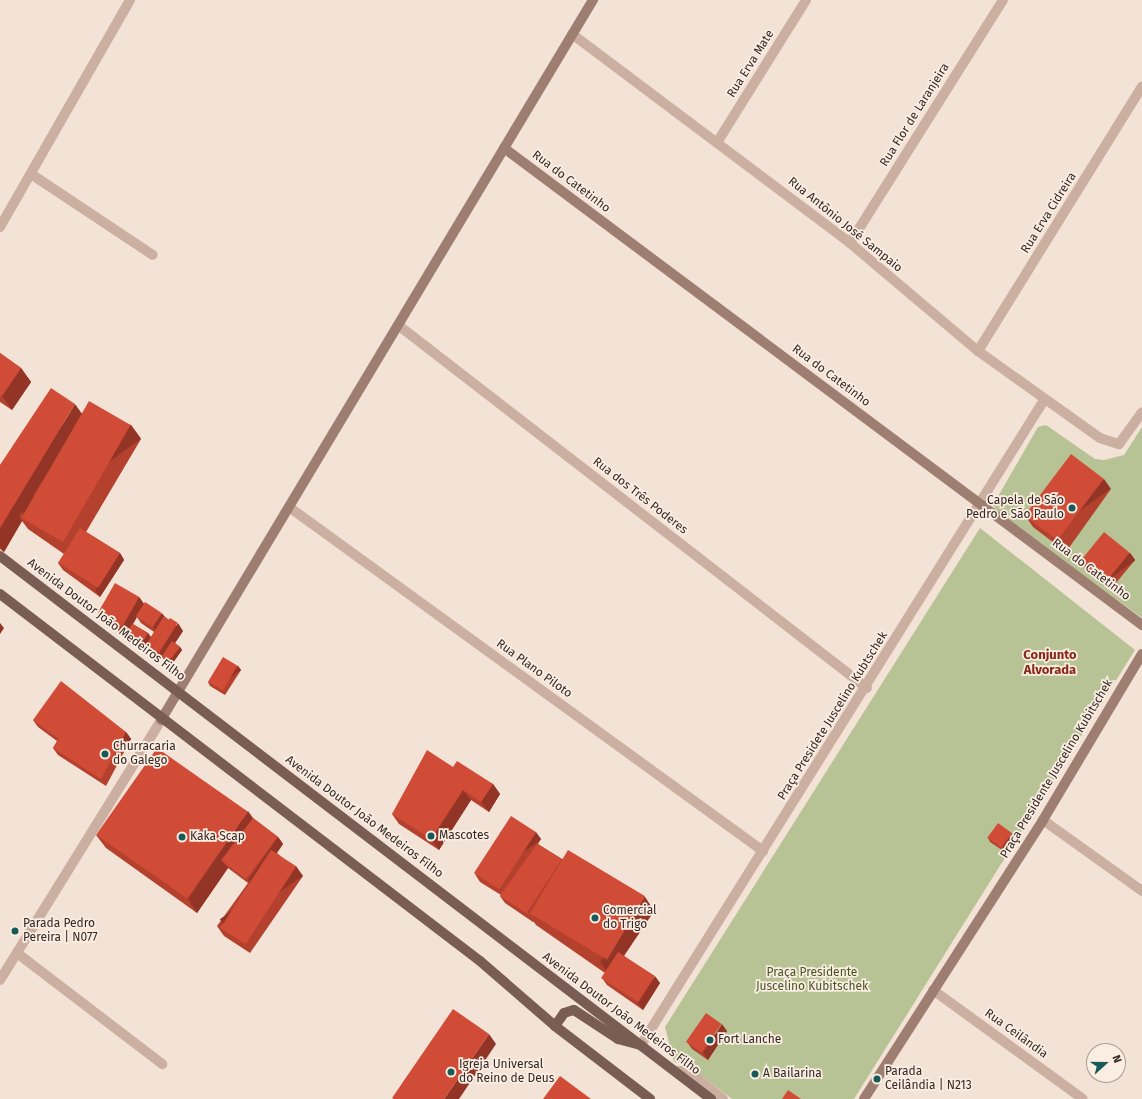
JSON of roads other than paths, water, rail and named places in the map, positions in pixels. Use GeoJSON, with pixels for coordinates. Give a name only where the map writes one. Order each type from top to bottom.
{"type":"FeatureCollection","features":[{"type":"Feature","properties":{"kind":"main road"},"geometry":{"type":"LineString","coordinates":[[162,720],[593,0]]}},
{"type":"Feature","properties":{"kind":"main road","name":"Rua do Catetinho"},"geometry":{"type":"LineString","coordinates":[[504,148],[1142,625]]}},
{"type":"Feature","properties":{"kind":"main road","name":"Avenida Doutor João Medeiros Filho"},"geometry":{"type":"LineString","coordinates":[[0,556],[712,1099]]}},
{"type":"Feature","properties":{"kind":"main road"},"geometry":{"type":"LineString","coordinates":[[0,594],[162,720],[480,961],[554,1026],[646,1098]]}},
{"type":"Feature","properties":{"kind":"main road","name":"Praça Presidente Juscelino Kubitschek"},"geometry":{"type":"LineString","coordinates":[[864,1099],[1043,820],[1142,654]]}},
{"type":"Feature","properties":{"kind":"main road"},"geometry":{"type":"LineString","coordinates":[[554,1026],[564,1012],[574,1010],[618,1039],[641,1045]]}},
{"type":"Feature","properties":{"kind":"street"},"geometry":{"type":"LineString","coordinates":[[0,227],[130,0]]}},
{"type":"Feature","properties":{"kind":"street","name":"Rua Erva Mate"},"geometry":{"type":"LineString","coordinates":[[718,141],[806,0]]}},
{"type":"Feature","properties":{"kind":"street","name":"Rua Flor de Laranjeira"},"geometry":{"type":"LineString","coordinates":[[850,243],[1003,0]]}},
{"type":"Feature","properties":{"kind":"street","name":"Rua Antônio José Sampaio"},"geometry":{"type":"LineString","coordinates":[[572,34],[718,141],[850,243],[978,352],[1044,400],[1100,438],[1119,444],[1142,412]]}},
{"type":"Feature","properties":{"kind":"street","name":"Rua Erva Cidreira"},"geometry":{"type":"LineString","coordinates":[[978,352],[1142,88]]}},
{"type":"Feature","properties":{"kind":"street"},"geometry":{"type":"LineString","coordinates":[[31,174],[153,254]]}},
{"type":"Feature","properties":{"kind":"street","name":"Rua dos Três Poderes"},"geometry":{"type":"LineString","coordinates":[[398,325],[867,688]]}},
{"type":"Feature","properties":{"kind":"street","name":"Praça Presidete Juscelino Kubtschek"},"geometry":{"type":"LineString","coordinates":[[641,1045],[867,688],[1044,400]]}},
{"type":"Feature","properties":{"kind":"street","name":"Rua Plano Piloto"},"geometry":{"type":"LineString","coordinates":[[289,507],[763,851]]}},
{"type":"Feature","properties":{"kind":"street"},"geometry":{"type":"LineString","coordinates":[[0,980],[162,720]]}},
{"type":"Feature","properties":{"kind":"street"},"geometry":{"type":"LineString","coordinates":[[1043,820],[1142,890]]}},
{"type":"Feature","properties":{"kind":"street"},"geometry":{"type":"LineString","coordinates":[[17,953],[162,1064]]}},
{"type":"Feature","properties":{"kind":"street","name":"Rua Ceilândia"},"geometry":{"type":"LineString","coordinates":[[933,990],[1083,1099]]}},
{"type":"Feature","properties":{"kind":"street"},"geometry":{"type":"LineString","coordinates":[[675,1071],[688,1071],[723,1099]]}},
{"type":"Feature","properties":{"kind":"place","name":"Capela de São Pedro e São Paulo"},"geometry":{"type":"Point","coordinates":[1072,508]}},
{"type":"Feature","properties":{"kind":"place","name":"Churracaria do Galego"},"geometry":{"type":"Point","coordinates":[105,754]}},
{"type":"Feature","properties":{"kind":"place","name":"Mascotes"},"geometry":{"type":"Point","coordinates":[431,836]}},
{"type":"Feature","properties":{"kind":"place","name":"Kaka Scap"},"geometry":{"type":"Point","coordinates":[182,837]}},
{"type":"Feature","properties":{"kind":"place","name":"Comercial do Trigo"},"geometry":{"type":"Point","coordinates":[595,918]}},
{"type":"Feature","properties":{"kind":"place","name":"Parada Pedro Pereira | N077"},"geometry":{"type":"Point","coordinates":[15,931]}},
{"type":"Feature","properties":{"kind":"place","name":"Fort Lanche"},"geometry":{"type":"Point","coordinates":[710,1040]}},
{"type":"Feature","properties":{"kind":"place","name":"Igreja Universal do Reino de Deus"},"geometry":{"type":"Point","coordinates":[451,1072]}},
{"type":"Feature","properties":{"kind":"place","name":"A Bailarina"},"geometry":{"type":"Point","coordinates":[755,1074]}},
{"type":"Feature","properties":{"kind":"place","name":"Parada Ceilândia | N213"},"geometry":{"type":"Point","coordinates":[877,1079]}},
{"type":"Feature","properties":{"kind":"district","name":"Conjunto Alvorada"},"geometry":{"type":"Point","coordinates":[1050,664]}}]}
